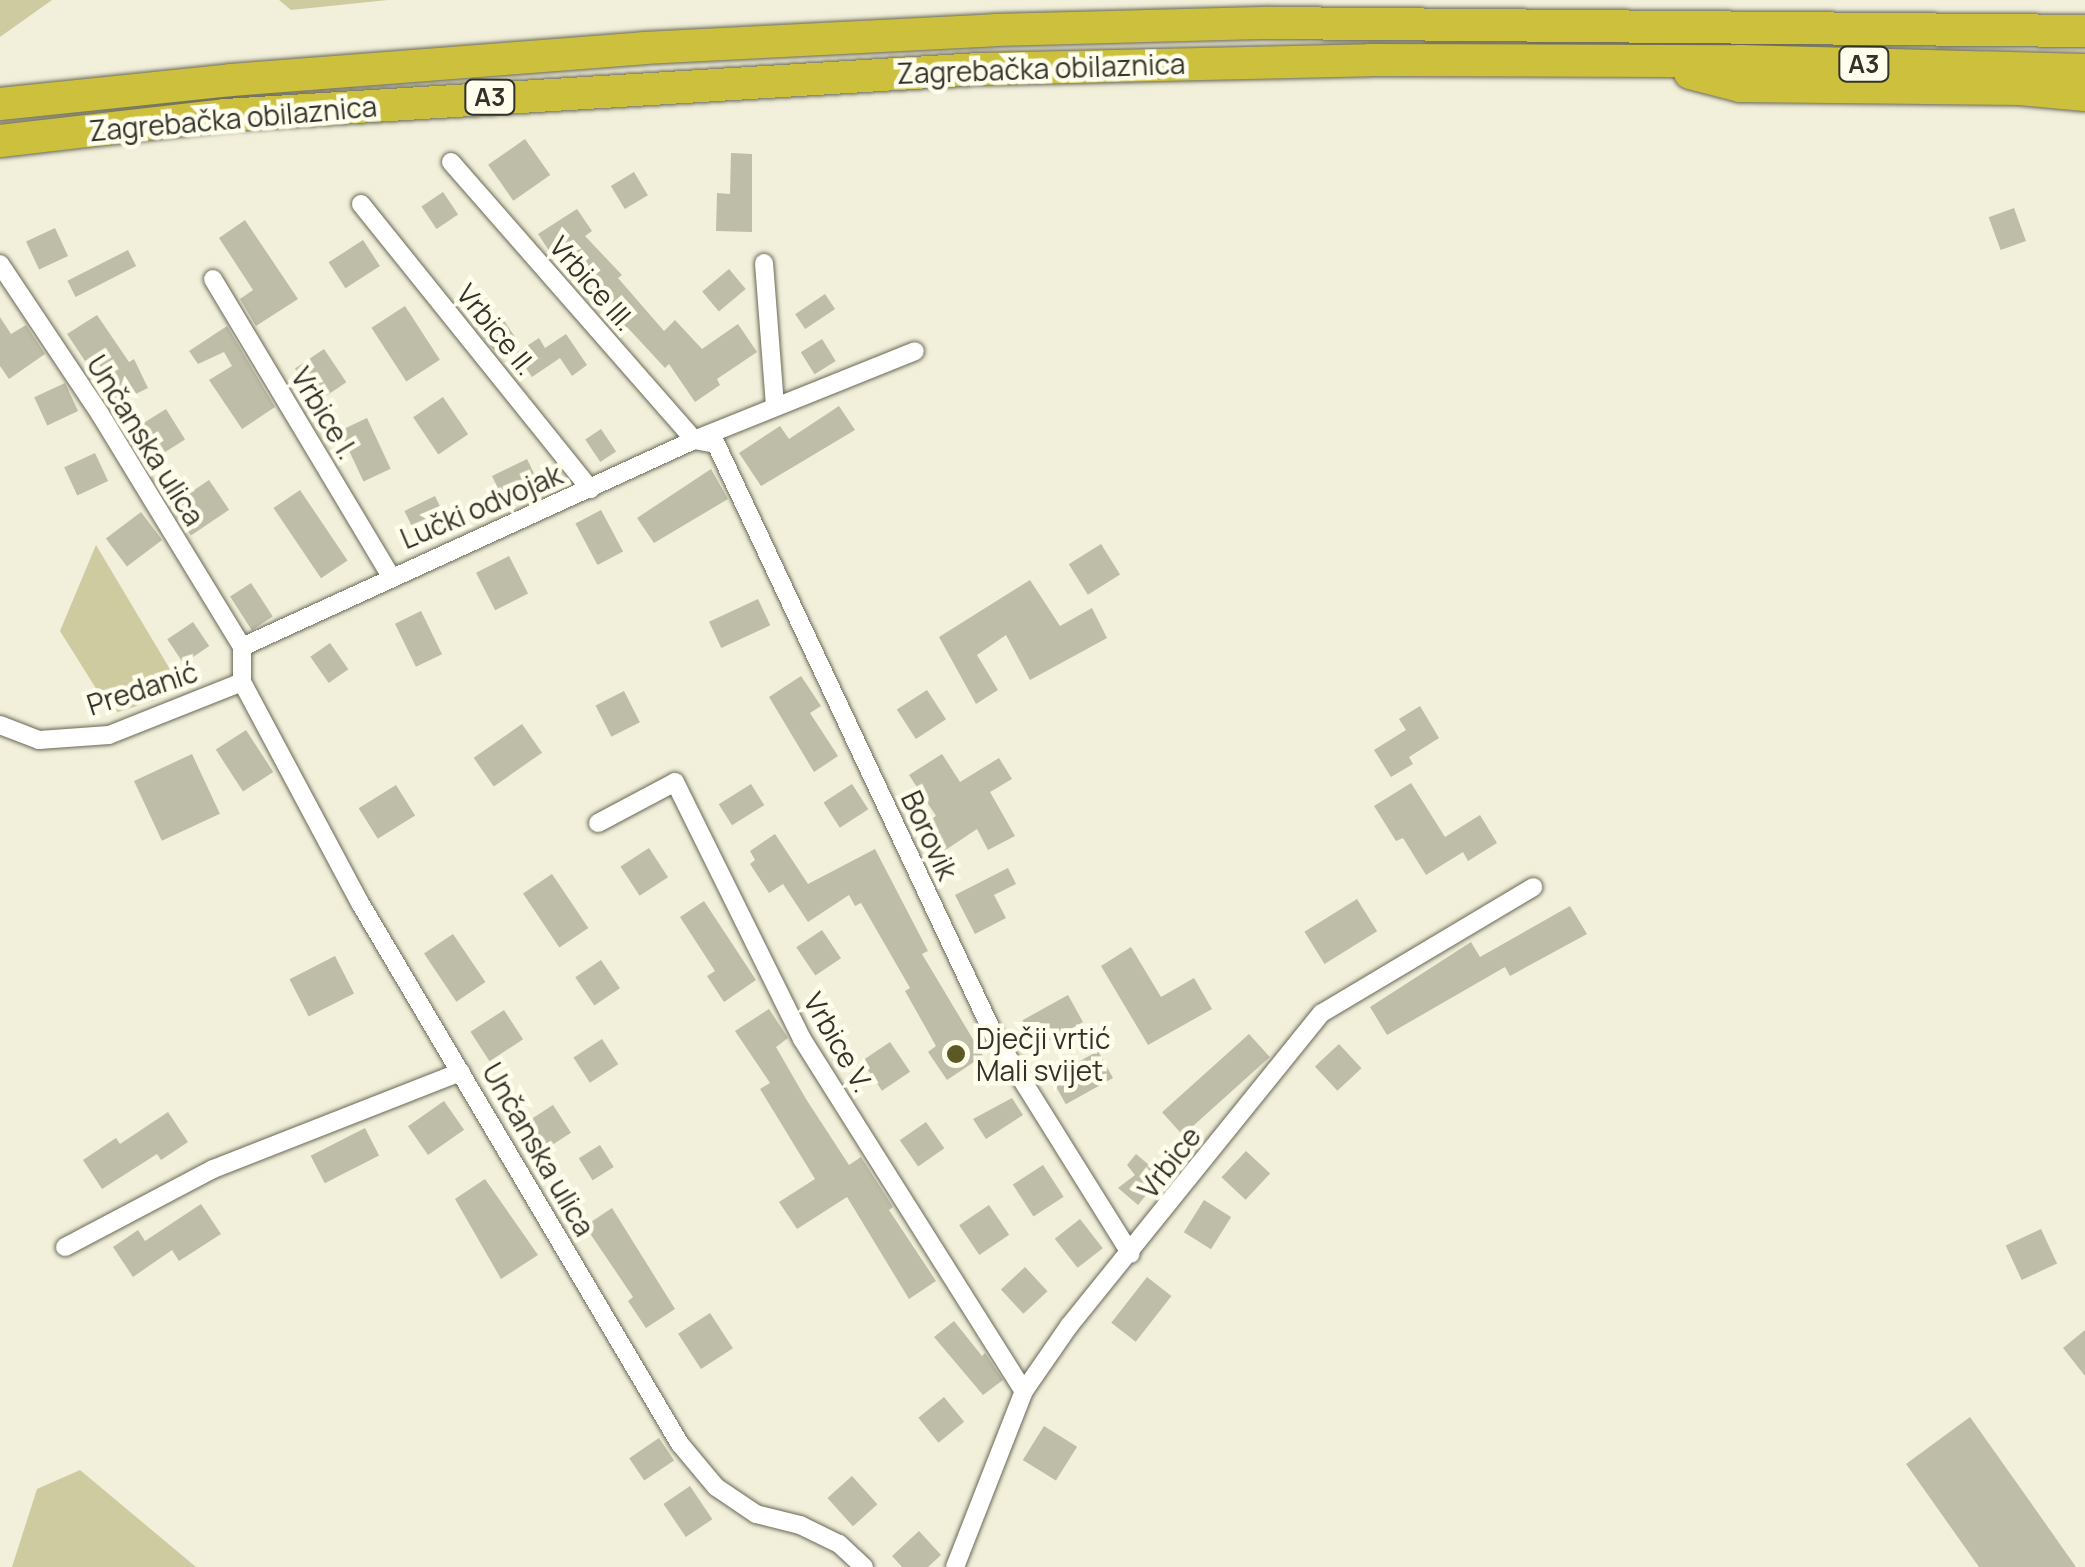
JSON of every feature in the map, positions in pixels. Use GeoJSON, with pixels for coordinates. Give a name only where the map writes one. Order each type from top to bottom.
{"type":"FeatureCollection","features":[{"type":"Feature","properties":{"kind":"highway"},"geometry":{"type":"LineString","coordinates":[[1270,23],[1316,0]]}},
{"type":"Feature","properties":{"kind":"highway","name":"Zagrebačka obilaznica"},"geometry":{"type":"LineString","coordinates":[[0,104],[251,78],[644,48],[957,31],[1270,23],[2085,31]]}},
{"type":"Feature","properties":{"kind":"highway"},"geometry":{"type":"LineString","coordinates":[[1642,61],[1740,86],[2020,89],[2085,95]]}},
{"type":"Feature","properties":{"kind":"highway","name":"Zagrebačka obilaznica"},"geometry":{"type":"LineString","coordinates":[[0,141],[225,115],[826,76],[1195,62],[1642,61],[2085,70]]}},
{"type":"Feature","properties":{"kind":"street","name":"Vrbice III."},"geometry":{"type":"LineString","coordinates":[[451,162],[694,440]]}},
{"type":"Feature","properties":{"kind":"street","name":"Vrbice II."},"geometry":{"type":"LineString","coordinates":[[361,204],[590,489]]}},
{"type":"Feature","properties":{"kind":"street"},"geometry":{"type":"LineString","coordinates":[[764,263],[775,405]]}},
{"type":"Feature","properties":{"kind":"street","name":"Unčanska ulica"},"geometry":{"type":"LineString","coordinates":[[0,264],[100,414],[242,647]]}},
{"type":"Feature","properties":{"kind":"street","name":"Vrbice I."},"geometry":{"type":"LineString","coordinates":[[213,279],[390,575]]}},
{"type":"Feature","properties":{"kind":"street","name":"Lučki odvojak"},"geometry":{"type":"LineString","coordinates":[[242,647],[390,575],[694,440],[915,351]]}},
{"type":"Feature","properties":{"kind":"street","name":"Borovik"},"geometry":{"type":"LineString","coordinates":[[694,440],[716,444],[994,1035],[1131,1254]]}},
{"type":"Feature","properties":{"kind":"street"},"geometry":{"type":"LineString","coordinates":[[242,647],[242,682]]}},
{"type":"Feature","properties":{"kind":"street","name":"Unčanska ulica"},"geometry":{"type":"LineString","coordinates":[[242,682],[360,903],[680,1444],[716,1488],[742,1505],[839,1544],[864,1567]]}},
{"type":"Feature","properties":{"kind":"street","name":"Predanić"},"geometry":{"type":"LineString","coordinates":[[0,724],[40,740],[109,734],[242,682]]}},
{"type":"Feature","properties":{"kind":"street","name":"Vrbice V."},"geometry":{"type":"LineString","coordinates":[[598,823],[675,782],[802,1040],[1024,1392]]}},
{"type":"Feature","properties":{"kind":"street","name":"Vrbice"},"geometry":{"type":"LineString","coordinates":[[955,1567],[1024,1392],[1068,1326],[1131,1254],[1322,1013],[1533,886]]}},
{"type":"Feature","properties":{"kind":"street"},"geometry":{"type":"LineString","coordinates":[[65,1247],[213,1169],[461,1072]]}},
{"type":"Feature","properties":{"kind":"shaded area"},"geometry":{"type":"Polygon","coordinates":[[[0,0],[52,0],[0,37],[0,0]]]}},
{"type":"Feature","properties":{"kind":"shaded area"},"geometry":{"type":"Polygon","coordinates":[[[279,0],[388,0],[291,10],[279,0]]]}},
{"type":"Feature","properties":{"kind":"shaded area"},"geometry":{"type":"Polygon","coordinates":[[[96,545],[183,691],[112,714],[60,631],[96,545]]]}},
{"type":"Feature","properties":{"kind":"shaded area"},"geometry":{"type":"Polygon","coordinates":[[[80,1470],[196,1567],[12,1567],[37,1489],[80,1470]]]}},
{"type":"Feature","properties":{"kind":"building"},"geometry":{"type":"Polygon","coordinates":[[[525,139],[550,175],[513,201],[488,165],[525,139]]]}},
{"type":"Feature","properties":{"kind":"building"},"geometry":{"type":"Polygon","coordinates":[[[731,153],[752,154],[752,232],[716,231],[717,193],[730,194],[731,153]]]}},
{"type":"Feature","properties":{"kind":"building"},"geometry":{"type":"Polygon","coordinates":[[[634,172],[648,195],[625,209],[611,186],[634,172]]]}},
{"type":"Feature","properties":{"kind":"building"},"geometry":{"type":"Polygon","coordinates":[[[443,192],[458,214],[437,229],[421,207],[443,192]]]}},
{"type":"Feature","properties":{"kind":"building"},"geometry":{"type":"Polygon","coordinates":[[[2014,208],[2026,241],[2001,250],[1989,217],[2014,208]]]}},
{"type":"Feature","properties":{"kind":"building"},"geometry":{"type":"Polygon","coordinates":[[[577,209],[592,231],[585,236],[622,275],[618,278],[664,331],[675,320],[702,349],[738,324],[757,352],[717,379],[720,385],[695,402],[669,364],[665,368],[627,327],[624,330],[556,255],[553,257],[538,234],[577,209]]]}},
{"type":"Feature","properties":{"kind":"building"},"geometry":{"type":"Polygon","coordinates":[[[245,220],[298,299],[256,326],[240,299],[253,290],[219,238],[245,220]]]}},
{"type":"Feature","properties":{"kind":"building"},"geometry":{"type":"Polygon","coordinates":[[[55,228],[68,256],[39,270],[26,242],[55,228]]]}},
{"type":"Feature","properties":{"kind":"building"},"geometry":{"type":"Polygon","coordinates":[[[363,240],[380,266],[345,288],[329,262],[363,240]]]}},
{"type":"Feature","properties":{"kind":"building"},"geometry":{"type":"Polygon","coordinates":[[[128,250],[136,266],[76,297],[67,281],[128,250]]]}},
{"type":"Feature","properties":{"kind":"building"},"geometry":{"type":"Polygon","coordinates":[[[729,269],[746,289],[719,311],[702,291],[729,269]]]}},
{"type":"Feature","properties":{"kind":"building"},"geometry":{"type":"Polygon","coordinates":[[[825,294],[835,309],[805,329],[795,314],[825,294]]]}},
{"type":"Feature","properties":{"kind":"building"},"geometry":{"type":"Polygon","coordinates":[[[476,301],[488,320],[499,313],[515,337],[494,350],[462,310],[476,301]]]}},
{"type":"Feature","properties":{"kind":"building"},"geometry":{"type":"Polygon","coordinates":[[[405,306],[440,360],[406,381],[371,328],[405,306]]]}},
{"type":"Feature","properties":{"kind":"building"},"geometry":{"type":"Polygon","coordinates":[[[97,315],[129,362],[134,359],[148,388],[117,403],[95,355],[85,361],[67,334],[97,315]]]}},
{"type":"Feature","properties":{"kind":"building"},"geometry":{"type":"Polygon","coordinates":[[[0,317],[11,334],[26,325],[45,354],[9,379],[0,366],[0,317]]]}},
{"type":"Feature","properties":{"kind":"building"},"geometry":{"type":"Polygon","coordinates":[[[227,326],[275,407],[242,429],[209,380],[232,366],[224,352],[198,364],[189,351],[227,326]]]}},
{"type":"Feature","properties":{"kind":"building"},"geometry":{"type":"Polygon","coordinates":[[[566,334],[587,365],[572,376],[560,358],[532,377],[516,353],[539,338],[545,348],[566,334]]]}},
{"type":"Feature","properties":{"kind":"building"},"geometry":{"type":"Polygon","coordinates":[[[822,339],[836,361],[815,374],[801,352],[822,339]]]}},
{"type":"Feature","properties":{"kind":"building"},"geometry":{"type":"Polygon","coordinates":[[[324,349],[346,382],[317,402],[295,369],[324,349]]]}},
{"type":"Feature","properties":{"kind":"building"},"geometry":{"type":"Polygon","coordinates":[[[65,383],[78,411],[47,425],[34,397],[65,383]]]}},
{"type":"Feature","properties":{"kind":"building"},"geometry":{"type":"Polygon","coordinates":[[[443,397],[468,434],[438,454],[413,417],[443,397]]]}},
{"type":"Feature","properties":{"kind":"building"},"geometry":{"type":"Polygon","coordinates":[[[839,406],[855,430],[761,486],[739,453],[780,426],[789,439],[839,406]]]}},
{"type":"Feature","properties":{"kind":"building"},"geometry":{"type":"Polygon","coordinates":[[[166,409],[185,440],[147,463],[128,433],[166,409]]]}},
{"type":"Feature","properties":{"kind":"building"},"geometry":{"type":"Polygon","coordinates":[[[367,418],[391,469],[363,481],[340,431],[367,418]]]}},
{"type":"Feature","properties":{"kind":"building"},"geometry":{"type":"Polygon","coordinates":[[[601,429],[616,451],[600,462],[585,440],[601,429]]]}},
{"type":"Feature","properties":{"kind":"building"},"geometry":{"type":"Polygon","coordinates":[[[95,453],[108,481],[77,495],[64,467],[95,453]]]}},
{"type":"Feature","properties":{"kind":"building"},"geometry":{"type":"Polygon","coordinates":[[[527,459],[540,486],[505,503],[492,476],[527,459]]]}},
{"type":"Feature","properties":{"kind":"building"},"geometry":{"type":"Polygon","coordinates":[[[711,469],[728,499],[654,543],[637,518],[711,469]]]}},
{"type":"Feature","properties":{"kind":"building"},"geometry":{"type":"Polygon","coordinates":[[[209,480],[229,510],[191,536],[171,506],[209,480]]]}},
{"type":"Feature","properties":{"kind":"building"},"geometry":{"type":"Polygon","coordinates":[[[300,490],[348,560],[321,578],[273,508],[300,490]]]}},
{"type":"Feature","properties":{"kind":"building"},"geometry":{"type":"Polygon","coordinates":[[[435,496],[449,525],[418,540],[404,511],[435,496]]]}},
{"type":"Feature","properties":{"kind":"building"},"geometry":{"type":"Polygon","coordinates":[[[601,510],[623,551],[597,565],[575,524],[601,510]]]}},
{"type":"Feature","properties":{"kind":"building"},"geometry":{"type":"Polygon","coordinates":[[[141,512],[162,540],[127,566],[106,538],[141,512]]]}},
{"type":"Feature","properties":{"kind":"building"},"geometry":{"type":"Polygon","coordinates":[[[1101,544],[1120,575],[1088,595],[1069,564],[1101,544]]]}},
{"type":"Feature","properties":{"kind":"building"},"geometry":{"type":"Polygon","coordinates":[[[509,556],[528,593],[495,610],[476,573],[509,556]]]}},
{"type":"Feature","properties":{"kind":"building"},"geometry":{"type":"Polygon","coordinates":[[[1030,580],[1060,626],[1092,608],[1107,638],[1030,680],[1006,635],[977,655],[998,690],[976,704],[939,637],[1030,580]]]}},
{"type":"Feature","properties":{"kind":"building"},"geometry":{"type":"Polygon","coordinates":[[[251,583],[273,617],[252,630],[230,597],[251,583]]]}},
{"type":"Feature","properties":{"kind":"building"},"geometry":{"type":"Polygon","coordinates":[[[758,599],[770,625],[721,648],[709,622],[758,599]]]}},
{"type":"Feature","properties":{"kind":"building"},"geometry":{"type":"Polygon","coordinates":[[[421,611],[442,654],[416,667],[395,624],[421,611]]]}},
{"type":"Feature","properties":{"kind":"building"},"geometry":{"type":"Polygon","coordinates":[[[193,622],[209,646],[184,663],[167,639],[193,622]]]}},
{"type":"Feature","properties":{"kind":"building"},"geometry":{"type":"Polygon","coordinates":[[[330,643],[348,669],[329,683],[310,657],[330,643]]]}},
{"type":"Feature","properties":{"kind":"building"},"geometry":{"type":"Polygon","coordinates":[[[801,676],[821,706],[810,713],[838,756],[814,772],[769,697],[801,676]]]}},
{"type":"Feature","properties":{"kind":"building"},"geometry":{"type":"Polygon","coordinates":[[[927,690],[946,719],[916,739],[897,710],[927,690]]]}},
{"type":"Feature","properties":{"kind":"building"},"geometry":{"type":"Polygon","coordinates":[[[624,691],[640,722],[611,737],[595,706],[624,691]]]}},
{"type":"Feature","properties":{"kind":"building"},"geometry":{"type":"Polygon","coordinates":[[[1420,706],[1439,738],[1409,757],[1413,764],[1391,777],[1374,750],[1406,730],[1399,719],[1420,706]]]}},
{"type":"Feature","properties":{"kind":"building"},"geometry":{"type":"Polygon","coordinates":[[[522,724],[542,753],[494,787],[474,758],[522,724]]]}},
{"type":"Feature","properties":{"kind":"building"},"geometry":{"type":"Polygon","coordinates":[[[246,730],[273,772],[243,792],[216,750],[246,730]]]}},
{"type":"Feature","properties":{"kind":"building"},"geometry":{"type":"Polygon","coordinates":[[[192,754],[220,814],[162,841],[134,781],[192,754]]]}},
{"type":"Feature","properties":{"kind":"building"},"geometry":{"type":"Polygon","coordinates":[[[942,754],[960,782],[999,758],[1012,779],[990,792],[1015,836],[988,850],[977,829],[935,857],[916,829],[936,816],[909,775],[942,754]]]}},
{"type":"Feature","properties":{"kind":"building"},"geometry":{"type":"Polygon","coordinates":[[[1411,783],[1445,837],[1480,815],[1497,843],[1468,861],[1463,852],[1426,875],[1403,838],[1396,841],[1374,806],[1411,783]]]}},
{"type":"Feature","properties":{"kind":"building"},"geometry":{"type":"Polygon","coordinates":[[[751,784],[764,805],[732,825],[719,804],[751,784]]]}},
{"type":"Feature","properties":{"kind":"building"},"geometry":{"type":"Polygon","coordinates":[[[852,784],[868,809],[840,828],[823,803],[852,784]]]}},
{"type":"Feature","properties":{"kind":"building"},"geometry":{"type":"Polygon","coordinates":[[[396,785],[415,816],[378,839],[359,808],[396,785]]]}},
{"type":"Feature","properties":{"kind":"building"},"geometry":{"type":"Polygon","coordinates":[[[775,834],[808,884],[875,849],[928,951],[922,954],[983,1056],[947,1080],[928,1052],[936,1046],[905,991],[910,988],[861,903],[855,906],[849,895],[808,922],[783,884],[769,893],[750,864],[755,860],[750,851],[775,834]]]}},
{"type":"Feature","properties":{"kind":"building"},"geometry":{"type":"Polygon","coordinates":[[[649,848],[668,877],[640,896],[620,867],[649,848]]]}},
{"type":"Feature","properties":{"kind":"building"},"geometry":{"type":"Polygon","coordinates":[[[1008,868],[1016,884],[994,895],[1006,918],[975,934],[955,895],[1008,868]]]}},
{"type":"Feature","properties":{"kind":"building"},"geometry":{"type":"Polygon","coordinates":[[[552,874],[588,928],[559,947],[523,894],[552,874]]]}},
{"type":"Feature","properties":{"kind":"building"},"geometry":{"type":"Polygon","coordinates":[[[1357,899],[1377,931],[1325,964],[1304,932],[1357,899]]]}},
{"type":"Feature","properties":{"kind":"building"},"geometry":{"type":"Polygon","coordinates":[[[704,901],[756,980],[724,1002],[707,976],[715,971],[680,917],[704,901]]]}},
{"type":"Feature","properties":{"kind":"building"},"geometry":{"type":"Polygon","coordinates":[[[1570,906],[1587,934],[1510,976],[1505,967],[1387,1035],[1370,1007],[1471,942],[1480,957],[1570,906]]]}},
{"type":"Feature","properties":{"kind":"building"},"geometry":{"type":"Polygon","coordinates":[[[822,930],[841,958],[815,976],[796,947],[822,930]]]}},
{"type":"Feature","properties":{"kind":"building"},"geometry":{"type":"Polygon","coordinates":[[[453,934],[485,982],[456,1002],[424,954],[453,934]]]}},
{"type":"Feature","properties":{"kind":"building"},"geometry":{"type":"Polygon","coordinates":[[[1131,947],[1161,997],[1194,978],[1212,1009],[1148,1045],[1101,966],[1131,947]]]}},
{"type":"Feature","properties":{"kind":"building"},"geometry":{"type":"Polygon","coordinates":[[[335,956],[354,993],[309,1017],[290,979],[335,956]]]}},
{"type":"Feature","properties":{"kind":"building"},"geometry":{"type":"Polygon","coordinates":[[[601,960],[620,988],[594,1006],[575,977],[601,960]]]}},
{"type":"Feature","properties":{"kind":"building"},"geometry":{"type":"Polygon","coordinates":[[[1068,995],[1083,1022],[1038,1047],[1023,1020],[1068,995]]]}},
{"type":"Feature","properties":{"kind":"building"},"geometry":{"type":"Polygon","coordinates":[[[769,1009],[788,1038],[776,1047],[806,1099],[849,1165],[861,1157],[893,1207],[889,1210],[936,1281],[909,1299],[847,1197],[797,1229],[779,1202],[815,1179],[760,1089],[770,1083],[735,1031],[769,1009]]]}},
{"type":"Feature","properties":{"kind":"building"},"geometry":{"type":"Polygon","coordinates":[[[504,1010],[523,1039],[490,1061],[470,1032],[504,1010]]]}},
{"type":"Feature","properties":{"kind":"building"},"geometry":{"type":"Polygon","coordinates":[[[1249,1034],[1270,1057],[1183,1135],[1162,1112],[1249,1034]]]}},
{"type":"Feature","properties":{"kind":"building"},"geometry":{"type":"Polygon","coordinates":[[[602,1039],[618,1064],[590,1083],[573,1058],[602,1039]]]}},
{"type":"Feature","properties":{"kind":"building"},"geometry":{"type":"Polygon","coordinates":[[[890,1042],[910,1072],[882,1091],[862,1061],[890,1042]]]}},
{"type":"Feature","properties":{"kind":"building"},"geometry":{"type":"Polygon","coordinates":[[[1339,1044],[1362,1068],[1337,1091],[1315,1067],[1339,1044]]]}},
{"type":"Feature","properties":{"kind":"building"},"geometry":{"type":"Polygon","coordinates":[[[1098,1051],[1113,1078],[1066,1104],[1051,1077],[1098,1051]]]}},
{"type":"Feature","properties":{"kind":"building"},"geometry":{"type":"Polygon","coordinates":[[[1012,1098],[1023,1115],[986,1139],[973,1119],[1012,1098]]]}},
{"type":"Feature","properties":{"kind":"building"},"geometry":{"type":"Polygon","coordinates":[[[444,1101],[464,1130],[428,1155],[408,1126],[444,1101]]]}},
{"type":"Feature","properties":{"kind":"building"},"geometry":{"type":"Polygon","coordinates":[[[553,1105],[571,1133],[542,1152],[524,1124],[553,1105]]]}},
{"type":"Feature","properties":{"kind":"building"},"geometry":{"type":"Polygon","coordinates":[[[168,1112],[188,1142],[161,1160],[157,1154],[102,1189],[83,1160],[116,1138],[120,1144],[168,1112]]]}},
{"type":"Feature","properties":{"kind":"building"},"geometry":{"type":"Polygon","coordinates":[[[926,1122],[944,1148],[918,1167],[900,1140],[926,1122]]]}},
{"type":"Feature","properties":{"kind":"building"},"geometry":{"type":"Polygon","coordinates":[[[365,1128],[379,1156],[325,1183],[311,1156],[365,1128]]]}},
{"type":"Feature","properties":{"kind":"building"},"geometry":{"type":"Polygon","coordinates":[[[600,1145],[614,1167],[593,1180],[579,1158],[600,1145]]]}},
{"type":"Feature","properties":{"kind":"building"},"geometry":{"type":"Polygon","coordinates":[[[1246,1151],[1270,1174],[1246,1200],[1221,1177],[1246,1151]]]}},
{"type":"Feature","properties":{"kind":"building"},"geometry":{"type":"Polygon","coordinates":[[[1136,1154],[1162,1176],[1138,1205],[1118,1188],[1135,1175],[1127,1165],[1136,1154]]]}},
{"type":"Feature","properties":{"kind":"building"},"geometry":{"type":"Polygon","coordinates":[[[1043,1165],[1064,1197],[1034,1216],[1013,1185],[1043,1165]]]}},
{"type":"Feature","properties":{"kind":"building"},"geometry":{"type":"Polygon","coordinates":[[[485,1179],[538,1255],[501,1279],[455,1199],[485,1179]]]}},
{"type":"Feature","properties":{"kind":"building"},"geometry":{"type":"Polygon","coordinates":[[[1204,1200],[1231,1217],[1211,1249],[1184,1232],[1204,1200]]]}},
{"type":"Feature","properties":{"kind":"building"},"geometry":{"type":"Polygon","coordinates":[[[201,1204],[221,1234],[179,1261],[172,1250],[133,1277],[113,1247],[138,1230],[145,1241],[201,1204]]]}},
{"type":"Feature","properties":{"kind":"building"},"geometry":{"type":"Polygon","coordinates":[[[989,1205],[1009,1235],[979,1255],[959,1225],[989,1205]]]}},
{"type":"Feature","properties":{"kind":"building"},"geometry":{"type":"Polygon","coordinates":[[[612,1208],[675,1309],[646,1328],[628,1301],[633,1297],[585,1226],[612,1208]]]}},
{"type":"Feature","properties":{"kind":"building"},"geometry":{"type":"Polygon","coordinates":[[[1080,1219],[1103,1248],[1078,1268],[1055,1239],[1080,1219]]]}},
{"type":"Feature","properties":{"kind":"building"},"geometry":{"type":"Polygon","coordinates":[[[2041,1229],[2057,1263],[2022,1280],[2006,1245],[2041,1229]]]}},
{"type":"Feature","properties":{"kind":"building"},"geometry":{"type":"Polygon","coordinates":[[[1025,1267],[1048,1291],[1023,1314],[1001,1290],[1025,1267]]]}},
{"type":"Feature","properties":{"kind":"building"},"geometry":{"type":"Polygon","coordinates":[[[1147,1277],[1171,1296],[1136,1342],[1111,1323],[1147,1277]]]}},
{"type":"Feature","properties":{"kind":"building"},"geometry":{"type":"Polygon","coordinates":[[[710,1313],[733,1348],[701,1369],[678,1334],[710,1313]]]}},
{"type":"Feature","properties":{"kind":"building"},"geometry":{"type":"Polygon","coordinates":[[[954,1321],[982,1356],[985,1353],[1003,1380],[983,1395],[934,1337],[954,1321]]]}},
{"type":"Feature","properties":{"kind":"building"},"geometry":{"type":"Polygon","coordinates":[[[2085,1330],[2085,1376],[2063,1348],[2085,1330]]]}},
{"type":"Feature","properties":{"kind":"building"},"geometry":{"type":"Polygon","coordinates":[[[944,1397],[964,1422],[938,1443],[918,1418],[944,1397]]]}},
{"type":"Feature","properties":{"kind":"building"},"geometry":{"type":"Polygon","coordinates":[[[1970,1417],[2076,1567],[1979,1567],[1906,1464],[1970,1417]]]}},
{"type":"Feature","properties":{"kind":"building"},"geometry":{"type":"Polygon","coordinates":[[[1044,1426],[1077,1447],[1056,1481],[1023,1460],[1044,1426]]]}},
{"type":"Feature","properties":{"kind":"building"},"geometry":{"type":"Polygon","coordinates":[[[659,1438],[674,1460],[644,1481],[629,1458],[659,1438]]]}},
{"type":"Feature","properties":{"kind":"building"},"geometry":{"type":"Polygon","coordinates":[[[852,1476],[877,1504],[853,1526],[827,1498],[852,1476]]]}},
{"type":"Feature","properties":{"kind":"building"},"geometry":{"type":"Polygon","coordinates":[[[690,1486],[712,1519],[686,1537],[663,1504],[690,1486]]]}},
{"type":"Feature","properties":{"kind":"building"},"geometry":{"type":"Polygon","coordinates":[[[919,1531],[941,1555],[928,1567],[902,1567],[892,1556],[919,1531]]]}},
{"type":"Feature","properties":{"kind":"place","name":"Dječji vrtić Mali svijet"},"geometry":{"type":"Point","coordinates":[956,1054]}}]}
